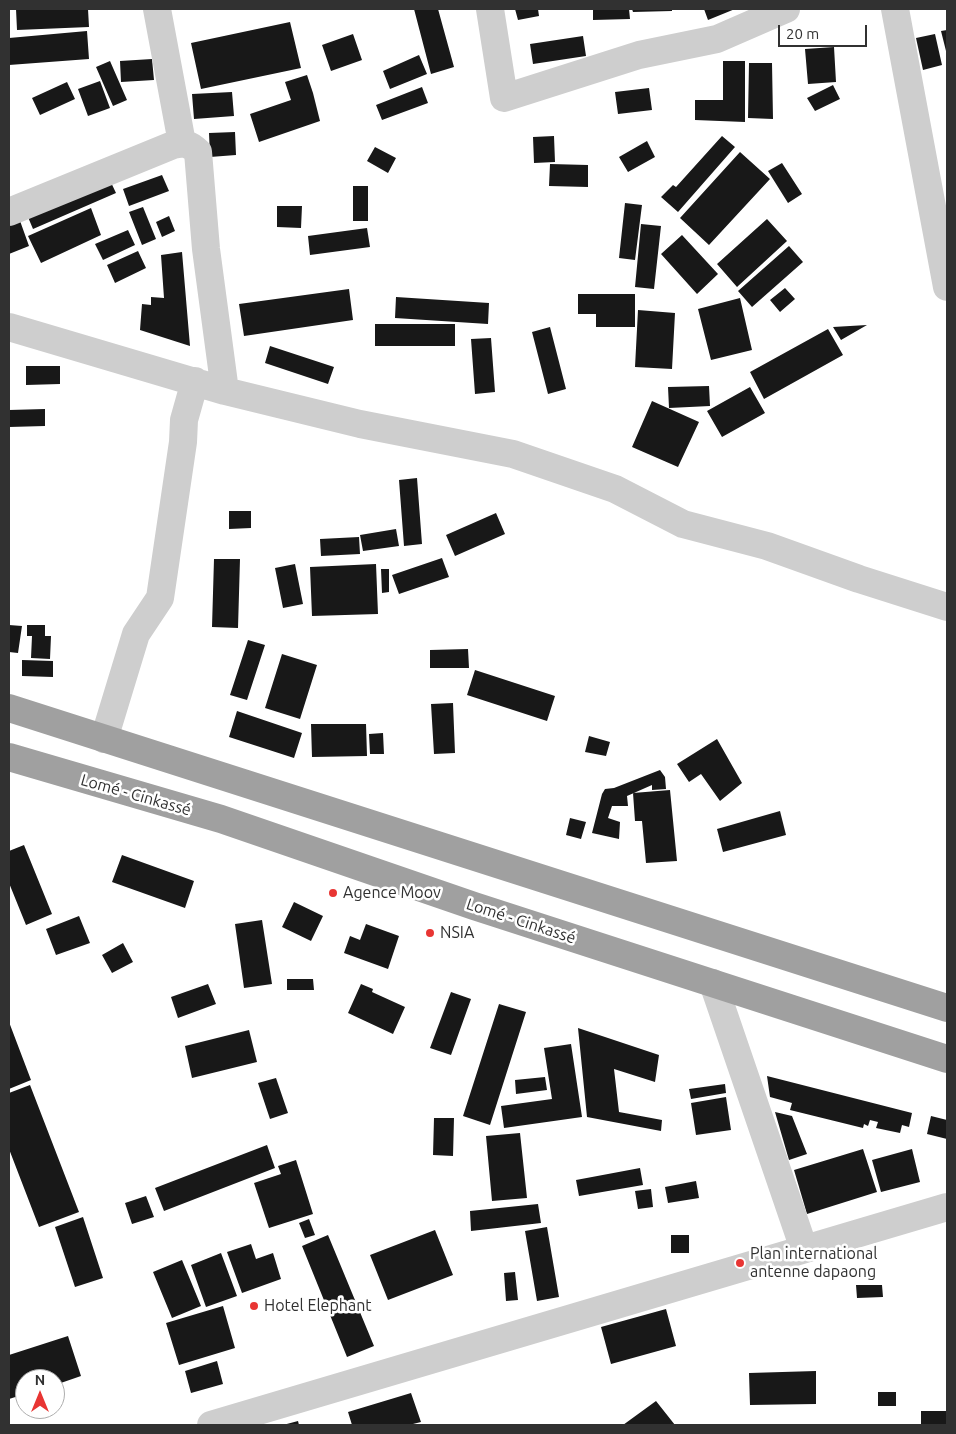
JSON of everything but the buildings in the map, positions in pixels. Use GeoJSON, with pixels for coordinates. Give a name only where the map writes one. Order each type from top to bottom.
{"type":"FeatureCollection","features":[{"type":"Feature","properties":{"kind":"highway"},"geometry":{"type":"LineString","coordinates":[[9,708],[947,1008]]}},
{"type":"Feature","properties":{"kind":"highway","name":"Lomé - Cinkassé"},"geometry":{"type":"LineString","coordinates":[[9,757],[221,819],[474,906],[947,1058]]}},
{"type":"Feature","properties":{"kind":"highway"},"geometry":{"type":"LineString","coordinates":[[221,819],[231,778]]}},
{"type":"Feature","properties":{"kind":"street"},"geometry":{"type":"LineString","coordinates":[[157,9],[182,143]]}},
{"type":"Feature","properties":{"kind":"street"},"geometry":{"type":"LineString","coordinates":[[490,9],[504,98],[639,55],[716,39],[786,9]]}},
{"type":"Feature","properties":{"kind":"street"},"geometry":{"type":"LineString","coordinates":[[895,9],[947,287]]}},
{"type":"Feature","properties":{"kind":"street"},"geometry":{"type":"LineString","coordinates":[[9,212],[173,145],[182,143],[190,145],[198,152],[206,249],[226,391]]}},
{"type":"Feature","properties":{"kind":"street"},"geometry":{"type":"LineString","coordinates":[[9,327],[226,391],[360,424],[513,454],[615,489],[683,524],[768,546],[859,579],[947,607]]}},
{"type":"Feature","properties":{"kind":"street"},"geometry":{"type":"LineString","coordinates":[[104,739],[136,634],[160,598],[183,442],[184,420],[195,381]]}},
{"type":"Feature","properties":{"kind":"street"},"geometry":{"type":"LineString","coordinates":[[713,983],[804,1249]]}},
{"type":"Feature","properties":{"kind":"street"},"geometry":{"type":"LineString","coordinates":[[211,1425],[947,1207]]}},
{"type":"Feature","properties":{"kind":"place","name":"Agence Moov"},"geometry":{"type":"Point","coordinates":[333,893]}},
{"type":"Feature","properties":{"kind":"place","name":"NSIA"},"geometry":{"type":"Point","coordinates":[430,933]}},
{"type":"Feature","properties":{"kind":"place","name":"Plan international antenne dapaong"},"geometry":{"type":"Point","coordinates":[740,1263]}},
{"type":"Feature","properties":{"kind":"place","name":"Hotel Elephant"},"geometry":{"type":"Point","coordinates":[254,1306]}}]}
